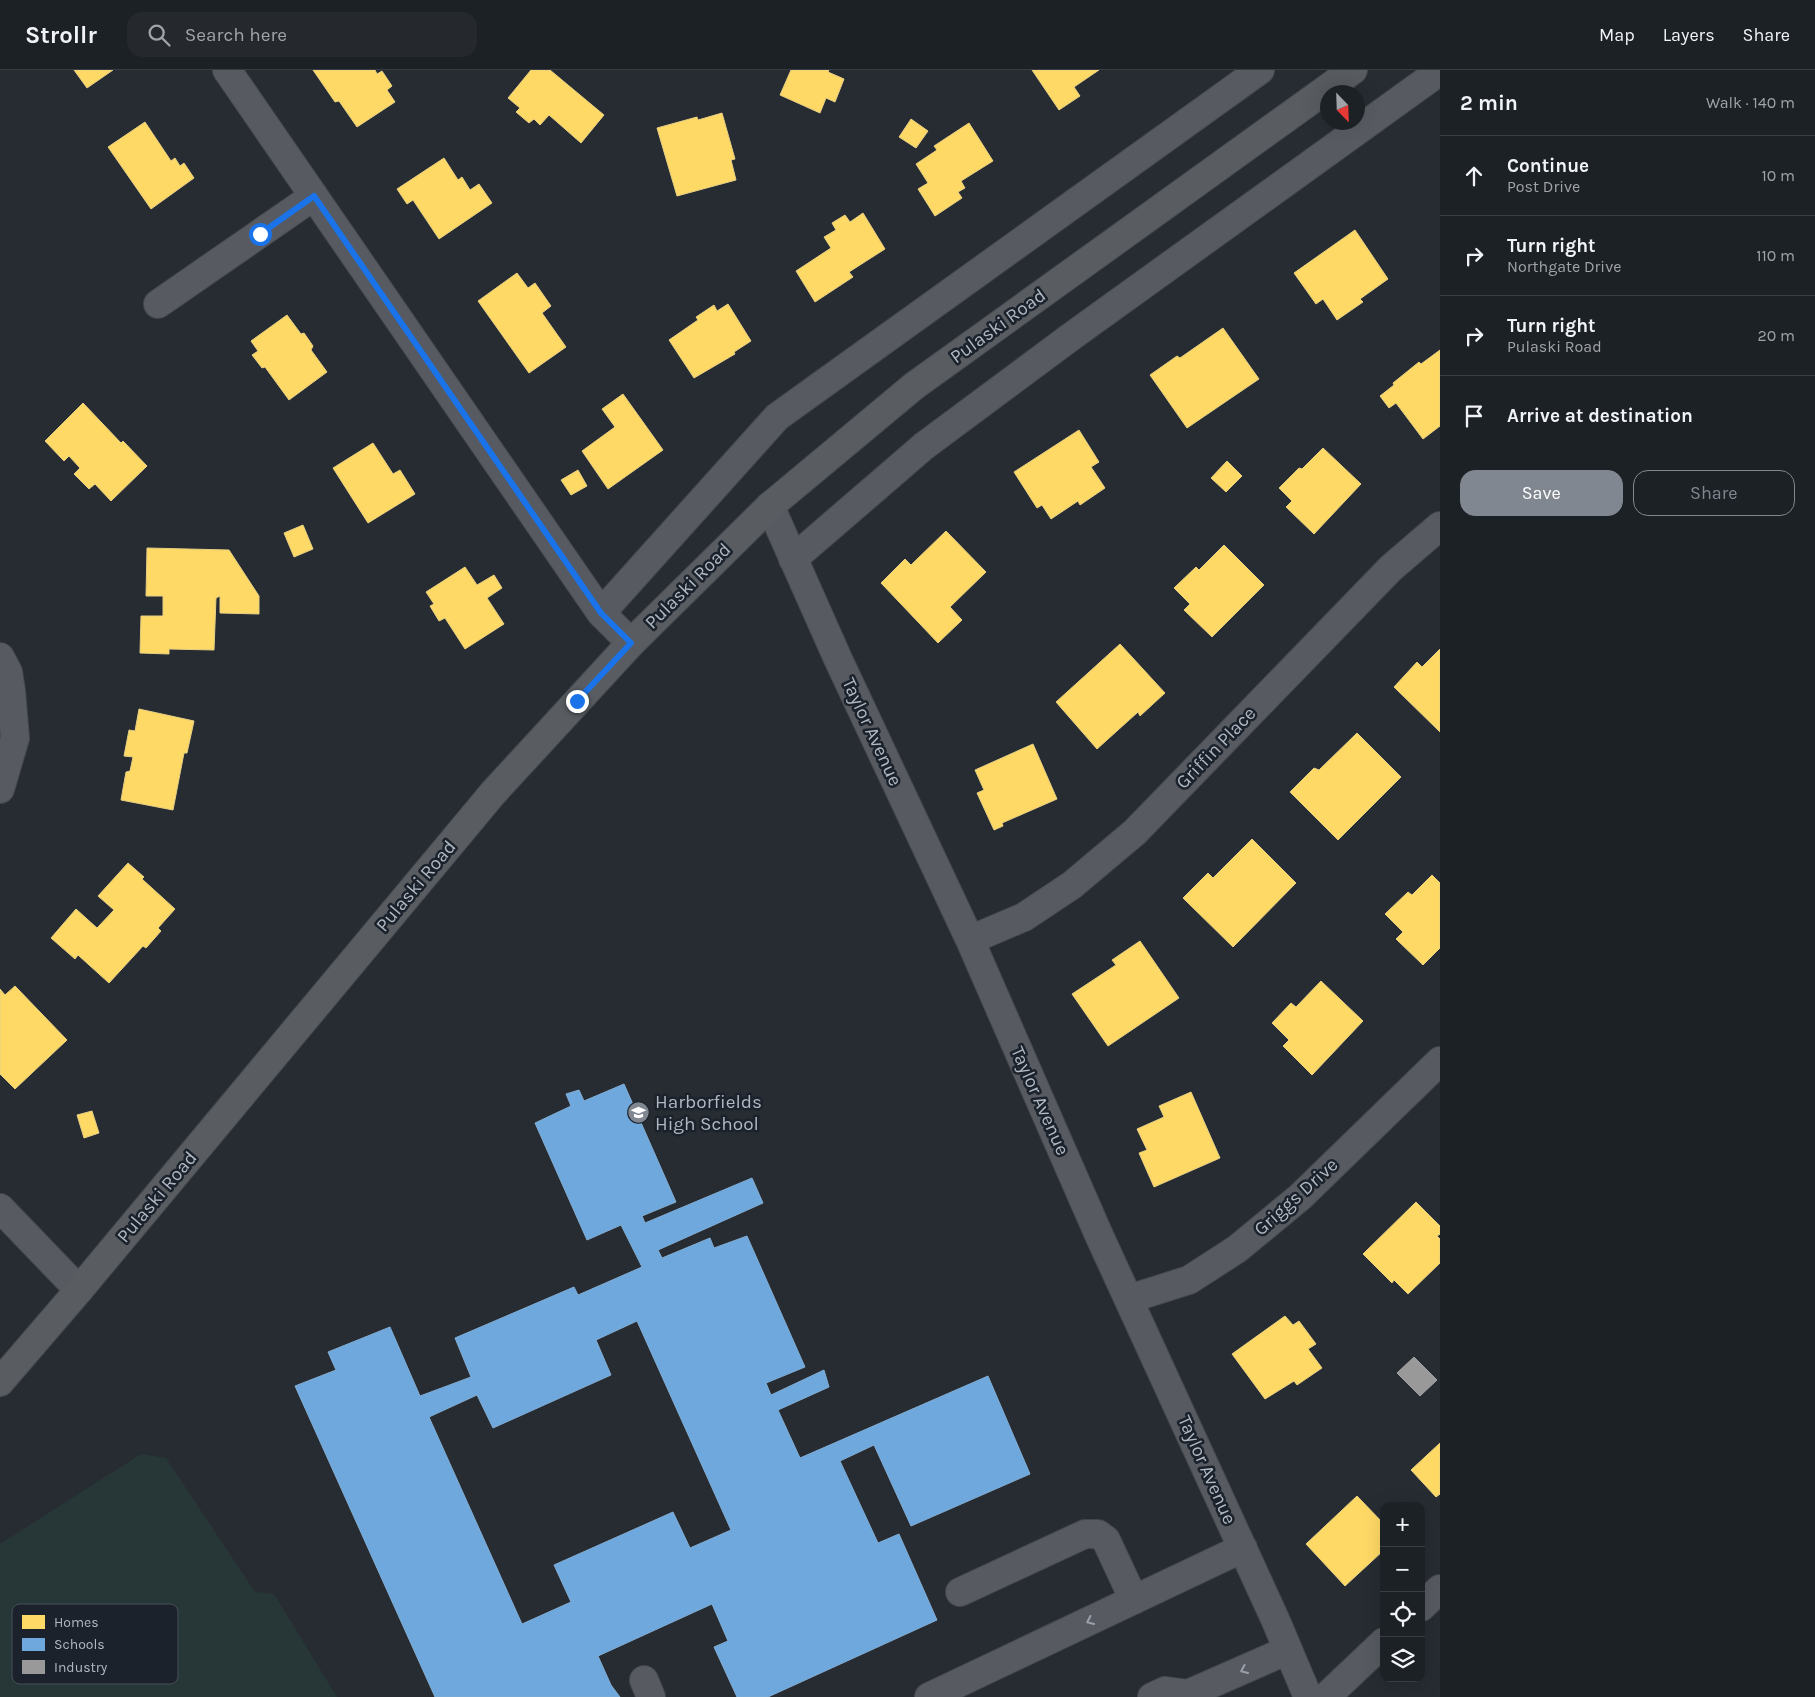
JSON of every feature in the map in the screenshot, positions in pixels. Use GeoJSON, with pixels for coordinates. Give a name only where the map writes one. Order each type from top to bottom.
{"type":"FeatureCollection","features":[{"type":"Feature","properties":{"kind":"main road","name":"Pulaski Road"},"geometry":{"type":"LineString","coordinates":[[0,1382],[79,1290],[493,793],[631,643],[770,506],[914,386],[1353,70]]}},
{"type":"Feature","properties":{"kind":"street"},"geometry":{"type":"LineString","coordinates":[[227,70],[601,613],[631,643]]}},
{"type":"Feature","properties":{"kind":"street"},"geometry":{"type":"LineString","coordinates":[[601,613],[777,417],[1260,70]]}},
{"type":"Feature","properties":{"kind":"street"},"geometry":{"type":"LineString","coordinates":[[793,559],[931,440],[1440,71]]}},
{"type":"Feature","properties":{"kind":"street"},"geometry":{"type":"LineString","coordinates":[[158,304],[314,196]]}},
{"type":"Feature","properties":{"kind":"street","name":"Taylor Avenue"},"geometry":{"type":"LineString","coordinates":[[770,506],[838,659],[970,940],[1098,1233],[1308,1697]]}},
{"type":"Feature","properties":{"kind":"street","name":"Griffin Place"},"geometry":{"type":"LineString","coordinates":[[970,940],[1024,917],[1072,885],[1135,832],[1391,568],[1440,526]]}},
{"type":"Feature","properties":{"kind":"street"},"geometry":{"type":"LineString","coordinates":[[0,657],[8,672],[15,738],[0,790]]}},
{"type":"Feature","properties":{"kind":"street","name":"Griggs Drive"},"geometry":{"type":"LineString","coordinates":[[1129,1299],[1189,1280],[1236,1249],[1300,1197],[1440,1061]]}},
{"type":"Feature","properties":{"kind":"street"},"geometry":{"type":"LineString","coordinates":[[0,1208],[79,1290]]}},
{"type":"Feature","properties":{"kind":"street"},"geometry":{"type":"LineString","coordinates":[[960,1592],[1086,1534],[1098,1534],[1106,1540],[1134,1600]]}},
{"type":"Feature","properties":{"kind":"street"},"geometry":{"type":"LineString","coordinates":[[929,1697],[1242,1548]]}},
{"type":"Feature","properties":{"kind":"street"},"geometry":{"type":"LineString","coordinates":[[1425,1603],[1440,1589]]}},
{"type":"Feature","properties":{"kind":"street"},"geometry":{"type":"LineString","coordinates":[[1326,1697],[1380,1646]]}},
{"type":"Feature","properties":{"kind":"street"},"geometry":{"type":"LineString","coordinates":[[1152,1697],[1166,1691],[1189,1696],[1288,1650]]}},
{"type":"Feature","properties":{"kind":"shaded area"},"geometry":{"type":"Polygon","coordinates":[[[141,1454],[166,1458],[255,1592],[274,1594],[337,1697],[0,1697],[0,1544],[141,1454]]]}},
{"type":"Feature","properties":{"kind":"building: Homes"},"geometry":{"type":"Polygon","coordinates":[[[74,70],[113,70],[87,88],[74,70]]]}},
{"type":"Feature","properties":{"kind":"building: Homes"},"geometry":{"type":"Polygon","coordinates":[[[313,70],[375,70],[377,74],[382,71],[392,86],[387,90],[395,102],[357,127],[339,101],[335,102],[313,70]]]}},
{"type":"Feature","properties":{"kind":"building: Homes"},"geometry":{"type":"Polygon","coordinates":[[[531,70],[550,70],[604,115],[581,143],[549,115],[540,125],[534,119],[529,123],[516,112],[520,108],[508,98],[531,70]]]}},
{"type":"Feature","properties":{"kind":"building: Homes"},"geometry":{"type":"Polygon","coordinates":[[[791,70],[829,70],[828,72],[844,79],[835,102],[826,98],[820,113],[780,95],[791,70]]]}},
{"type":"Feature","properties":{"kind":"building: Homes"},"geometry":{"type":"Polygon","coordinates":[[[1032,70],[1099,70],[1074,87],[1080,96],[1059,110],[1032,70]]]}},
{"type":"Feature","properties":{"kind":"building: Homes"},"geometry":{"type":"Polygon","coordinates":[[[722,113],[735,159],[731,160],[736,180],[677,196],[657,128],[697,117],[698,120],[722,113]]]}},
{"type":"Feature","properties":{"kind":"building: Homes"},"geometry":{"type":"Polygon","coordinates":[[[911,119],[928,131],[916,148],[899,137],[911,119]]]}},
{"type":"Feature","properties":{"kind":"building: Homes"},"geometry":{"type":"Polygon","coordinates":[[[145,122],[171,161],[175,158],[180,166],[184,163],[194,178],[151,209],[108,147],[145,122]]]}},
{"type":"Feature","properties":{"kind":"building: Homes"},"geometry":{"type":"Polygon","coordinates":[[[969,123],[993,161],[961,181],[965,188],[958,192],[962,198],[935,216],[918,189],[928,183],[916,164],[937,150],[934,146],[969,123]]]}},
{"type":"Feature","properties":{"kind":"building: Homes"},"geometry":{"type":"Polygon","coordinates":[[[444,158],[458,180],[462,177],[470,190],[479,184],[492,203],[439,239],[413,200],[407,204],[397,189],[444,158]]]}},
{"type":"Feature","properties":{"kind":"building: Homes"},"geometry":{"type":"Polygon","coordinates":[[[863,213],[885,249],[849,272],[853,277],[815,302],[796,271],[831,248],[824,237],[836,230],[832,223],[845,215],[850,222],[863,213]]]}},
{"type":"Feature","properties":{"kind":"building: Homes"},"geometry":{"type":"Polygon","coordinates":[[[1355,230],[1388,279],[1360,299],[1363,302],[1337,320],[1323,299],[1316,304],[1294,273],[1355,230]]]}},
{"type":"Feature","properties":{"kind":"building: Homes"},"geometry":{"type":"Polygon","coordinates":[[[517,273],[528,288],[535,283],[551,306],[542,313],[566,347],[529,373],[478,301],[517,273]]]}},
{"type":"Feature","properties":{"kind":"building: Homes"},"geometry":{"type":"Polygon","coordinates":[[[728,304],[751,341],[734,352],[735,354],[694,378],[669,340],[698,320],[696,317],[714,305],[717,311],[728,304]]]}},
{"type":"Feature","properties":{"kind":"building: Homes"},"geometry":{"type":"Polygon","coordinates":[[[287,315],[301,334],[304,333],[313,346],[311,350],[327,372],[289,400],[265,367],[262,368],[252,355],[258,351],[251,341],[287,315]]]}},
{"type":"Feature","properties":{"kind":"building: Homes"},"geometry":{"type":"Polygon","coordinates":[[[1223,328],[1259,379],[1187,428],[1150,375],[1177,356],[1180,358],[1223,328]]]}},
{"type":"Feature","properties":{"kind":"building: Homes"},"geometry":{"type":"Polygon","coordinates":[[[1440,350],[1440,426],[1423,439],[1396,403],[1389,408],[1380,396],[1419,362],[1421,364],[1440,350]]]}},
{"type":"Feature","properties":{"kind":"building: Homes"},"geometry":{"type":"Polygon","coordinates":[[[623,394],[663,450],[608,489],[582,451],[615,427],[602,409],[623,394]]]}},
{"type":"Feature","properties":{"kind":"building: Homes"},"geometry":{"type":"Polygon","coordinates":[[[83,403],[121,443],[123,441],[147,466],[111,501],[95,484],[89,489],[74,474],[80,468],[69,456],[64,461],[45,441],[83,403]]]}},
{"type":"Feature","properties":{"kind":"building: Homes"},"geometry":{"type":"Polygon","coordinates":[[[1079,430],[1099,462],[1091,467],[1105,488],[1080,505],[1078,501],[1051,519],[1042,505],[1037,508],[1014,472],[1079,430]]]}},
{"type":"Feature","properties":{"kind":"building: Homes"},"geometry":{"type":"Polygon","coordinates":[[[373,443],[393,474],[400,470],[415,494],[368,523],[333,468],[373,443]]]}},
{"type":"Feature","properties":{"kind":"building: Homes"},"geometry":{"type":"Polygon","coordinates":[[[1323,448],[1361,484],[1314,534],[1286,507],[1292,501],[1279,488],[1323,448]]]}},
{"type":"Feature","properties":{"kind":"building: Homes"},"geometry":{"type":"Polygon","coordinates":[[[1227,461],[1242,476],[1226,492],[1211,478],[1227,461]]]}},
{"type":"Feature","properties":{"kind":"building: Homes"},"geometry":{"type":"Polygon","coordinates":[[[578,470],[587,486],[571,495],[561,480],[578,470]]]}},
{"type":"Feature","properties":{"kind":"building: Homes"},"geometry":{"type":"Polygon","coordinates":[[[303,525],[313,549],[294,557],[284,533],[303,525]]]}},
{"type":"Feature","properties":{"kind":"building: Homes"},"geometry":{"type":"Polygon","coordinates":[[[946,531],[986,572],[950,607],[962,620],[938,643],[881,583],[905,559],[911,565],[946,531]]]}},
{"type":"Feature","properties":{"kind":"building: Homes"},"geometry":{"type":"Polygon","coordinates":[[[1224,545],[1264,585],[1212,637],[1184,610],[1190,604],[1174,588],[1196,567],[1199,570],[1224,545]]]}},
{"type":"Feature","properties":{"kind":"building: Homes"},"geometry":{"type":"Polygon","coordinates":[[[147,548],[229,550],[259,596],[259,614],[220,613],[220,596],[216,598],[214,650],[169,649],[169,654],[140,653],[141,616],[163,616],[163,596],[146,596],[147,548]]]}},
{"type":"Feature","properties":{"kind":"building: Homes"},"geometry":{"type":"Polygon","coordinates":[[[465,567],[477,585],[494,575],[502,588],[487,598],[504,624],[465,649],[445,618],[439,621],[430,606],[434,604],[426,592],[465,567]]]}},
{"type":"Feature","properties":{"kind":"building: Homes"},"geometry":{"type":"Polygon","coordinates":[[[1120,644],[1165,693],[1140,716],[1138,712],[1097,749],[1056,702],[1120,644]]]}},
{"type":"Feature","properties":{"kind":"building: Homes"},"geometry":{"type":"Polygon","coordinates":[[[1440,649],[1440,732],[1394,687],[1417,662],[1422,667],[1440,649]]]}},
{"type":"Feature","properties":{"kind":"building: Homes"},"geometry":{"type":"Polygon","coordinates":[[[139,709],[194,721],[187,753],[184,753],[173,810],[121,800],[126,772],[130,771],[133,757],[124,756],[129,730],[135,731],[139,709]]]}},
{"type":"Feature","properties":{"kind":"building: Homes"},"geometry":{"type":"Polygon","coordinates":[[[1357,733],[1401,777],[1338,840],[1290,792],[1314,768],[1319,770],[1357,733]]]}},
{"type":"Feature","properties":{"kind":"building: Homes"},"geometry":{"type":"Polygon","coordinates":[[[1033,744],[1057,799],[1002,823],[1003,826],[994,830],[977,793],[984,790],[975,770],[1033,744]]]}},
{"type":"Feature","properties":{"kind":"building: Homes"},"geometry":{"type":"Polygon","coordinates":[[[1252,839],[1296,883],[1233,947],[1183,898],[1208,873],[1213,878],[1252,839]]]}},
{"type":"Feature","properties":{"kind":"building: Homes"},"geometry":{"type":"Polygon","coordinates":[[[128,863],[144,877],[142,879],[175,909],[158,928],[161,931],[146,948],[143,946],[109,983],[78,955],[75,959],[51,938],[76,909],[97,928],[114,910],[98,896],[128,863]]]}},
{"type":"Feature","properties":{"kind":"building: Homes"},"geometry":{"type":"Polygon","coordinates":[[[1432,875],[1440,883],[1440,948],[1423,965],[1396,939],[1403,932],[1385,914],[1408,892],[1412,895],[1432,875]]]}},
{"type":"Feature","properties":{"kind":"building: Homes"},"geometry":{"type":"Polygon","coordinates":[[[1140,941],[1179,998],[1108,1046],[1072,994],[1116,965],[1112,960],[1140,941]]]}},
{"type":"Feature","properties":{"kind":"building: Homes"},"geometry":{"type":"Polygon","coordinates":[[[1321,981],[1363,1021],[1312,1075],[1283,1046],[1289,1040],[1272,1023],[1291,1003],[1296,1007],[1321,981]]]}},
{"type":"Feature","properties":{"kind":"building: Homes"},"geometry":{"type":"Polygon","coordinates":[[[15,986],[67,1040],[15,1089],[0,1074],[0,989],[5,995],[15,986]]]}},
{"type":"Feature","properties":{"kind":"building: Homes"},"geometry":{"type":"Polygon","coordinates":[[[1191,1092],[1220,1158],[1154,1187],[1139,1153],[1147,1150],[1137,1129],[1164,1117],[1159,1106],[1191,1092]]]}},
{"type":"Feature","properties":{"kind":"building: Homes"},"geometry":{"type":"Polygon","coordinates":[[[92,1111],[99,1133],[84,1138],[77,1115],[92,1111]]]}},
{"type":"Feature","properties":{"kind":"building: Homes"},"geometry":{"type":"Polygon","coordinates":[[[1416,1202],[1440,1226],[1440,1234],[1437,1236],[1440,1239],[1440,1263],[1408,1294],[1394,1280],[1392,1283],[1363,1254],[1416,1202]]]}},
{"type":"Feature","properties":{"kind":"building: Homes"},"geometry":{"type":"Polygon","coordinates":[[[1285,1316],[1293,1325],[1299,1321],[1316,1344],[1308,1349],[1322,1368],[1297,1385],[1294,1381],[1265,1399],[1232,1354],[1285,1316]]]}},
{"type":"Feature","properties":{"kind":"building: Homes"},"geometry":{"type":"Polygon","coordinates":[[[1440,1443],[1440,1494],[1436,1497],[1411,1470],[1440,1443]]]}},
{"type":"Feature","properties":{"kind":"building: Homes"},"geometry":{"type":"Polygon","coordinates":[[[1357,1496],[1380,1520],[1380,1554],[1345,1586],[1306,1544],[1357,1496]]]}},
{"type":"Feature","properties":{"kind":"building: Schools"},"geometry":{"type":"Polygon","coordinates":[[[624,1084],[676,1202],[642,1216],[645,1223],[752,1178],[763,1203],[658,1250],[662,1258],[710,1238],[714,1248],[747,1236],[805,1367],[766,1383],[771,1395],[824,1370],[829,1387],[778,1410],[800,1458],[988,1376],[1030,1474],[911,1526],[874,1445],[840,1461],[878,1543],[899,1534],[937,1620],[768,1697],[737,1697],[714,1647],[728,1641],[712,1604],[598,1656],[611,1685],[620,1697],[435,1697],[295,1386],[336,1370],[328,1352],[390,1327],[420,1396],[471,1377],[455,1338],[574,1287],[578,1295],[642,1267],[621,1225],[587,1240],[535,1123],[571,1106],[566,1094],[579,1090],[584,1101],[624,1084]],[[637,1321],[596,1340],[611,1375],[493,1428],[477,1395],[429,1417],[522,1624],[571,1602],[554,1565],[673,1512],[690,1548],[731,1530],[637,1321]]]}},
{"type":"Feature","properties":{"kind":"building: Industry"},"geometry":{"type":"Polygon","coordinates":[[[1414,1357],[1437,1380],[1420,1396],[1397,1373],[1414,1357]]]}},
{"type":"Feature","properties":{"kind":"place","name":"Harborfields High School"},"geometry":{"type":"Point","coordinates":[639,1113]}},
{"type":"Feature","properties":{"kind":"route"},"geometry":{"type":"LineString","coordinates":[[260,234],[314,196],[601,613],[631,643],[577,701]]}}]}
